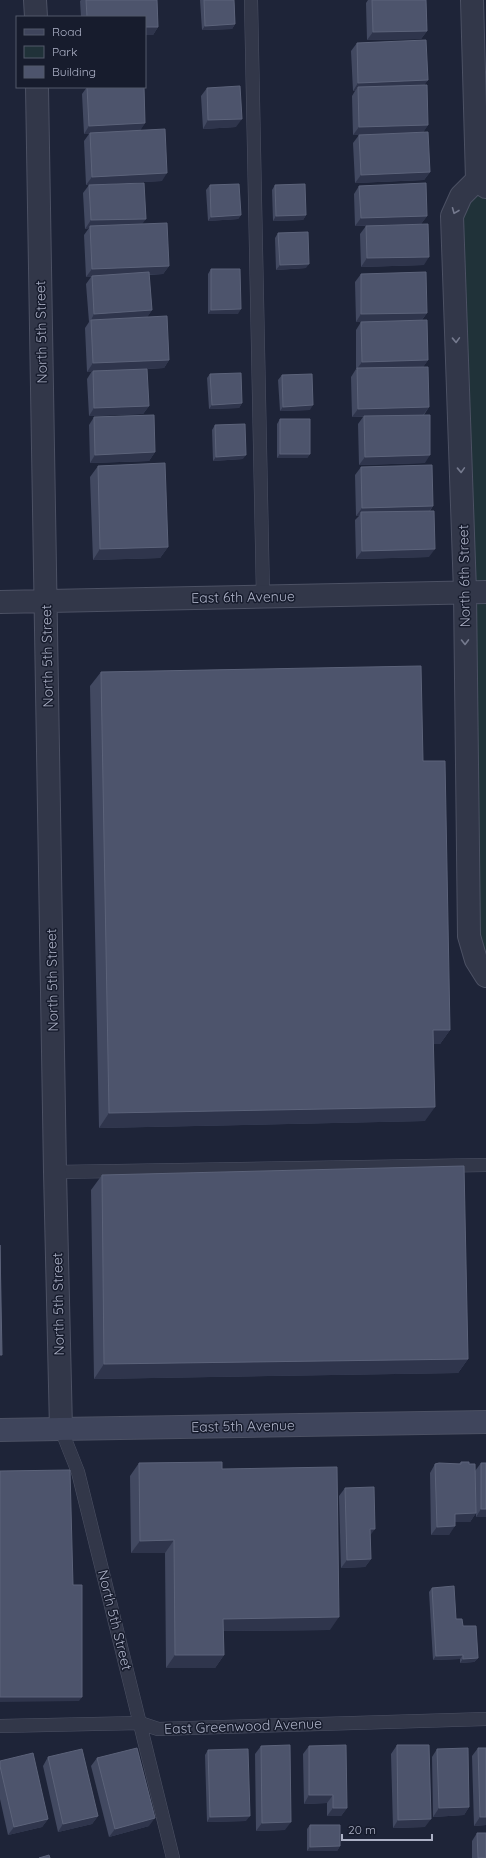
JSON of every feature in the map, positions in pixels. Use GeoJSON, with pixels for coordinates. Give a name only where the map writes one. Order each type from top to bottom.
{"type":"FeatureCollection","features":[{"type":"Feature","properties":{"kind":"main road","name":"East 5th Avenue"},"geometry":{"type":"LineString","coordinates":[[0,1430],[486,1422]]}},
{"type":"Feature","properties":{"kind":"street"},"geometry":{"type":"LineString","coordinates":[[35,0],[36,16]]}},
{"type":"Feature","properties":{"kind":"street","name":"North 6th Street"},"geometry":{"type":"LineString","coordinates":[[472,0],[482,184],[461,196],[452,216],[475,592],[469,936],[476,960],[486,976]]}},
{"type":"Feature","properties":{"kind":"street","name":"North 5th Street"},"geometry":{"type":"LineString","coordinates":[[37,88],[55,1172],[61,1429]]}},
{"type":"Feature","properties":{"kind":"street","name":"East 6th Avenue"},"geometry":{"type":"LineString","coordinates":[[0,602],[475,592]]}},
{"type":"Feature","properties":{"kind":"lane"},"geometry":{"type":"LineString","coordinates":[[251,0],[263,596]]}},
{"type":"Feature","properties":{"kind":"lane"},"geometry":{"type":"LineString","coordinates":[[55,1172],[486,1165]]}},
{"type":"Feature","properties":{"kind":"lane","name":"North 5th Street"},"geometry":{"type":"LineString","coordinates":[[61,1429],[78,1472],[173,1858]]}},
{"type":"Feature","properties":{"kind":"lane","name":"East Greenwood Avenue"},"geometry":{"type":"LineString","coordinates":[[0,1726],[140,1723],[158,1729],[486,1719]]}},
{"type":"Feature","properties":{"kind":"green space"},"geometry":{"type":"Polygon","coordinates":[[[486,187],[486,976],[476,960],[461,196],[486,187]]]}},
{"type":"Feature","properties":{"kind":"building"},"geometry":{"type":"Polygon","coordinates":[[[86,0],[157,0],[158,27],[146,27],[146,16],[87,16],[86,0]]]}},
{"type":"Feature","properties":{"kind":"building"},"geometry":{"type":"Polygon","coordinates":[[[204,0],[234,0],[235,24],[205,26],[204,0]]]}},
{"type":"Feature","properties":{"kind":"building"},"geometry":{"type":"Polygon","coordinates":[[[372,0],[426,0],[427,31],[373,32],[372,0]]]}},
{"type":"Feature","properties":{"kind":"building"},"geometry":{"type":"Polygon","coordinates":[[[426,40],[428,80],[358,83],[357,43],[426,40]]]}},
{"type":"Feature","properties":{"kind":"building"},"geometry":{"type":"Polygon","coordinates":[[[427,85],[428,125],[359,127],[358,87],[427,85]]]}},
{"type":"Feature","properties":{"kind":"building"},"geometry":{"type":"Polygon","coordinates":[[[240,86],[242,119],[208,120],[207,88],[240,86]]]}},
{"type":"Feature","properties":{"kind":"building"},"geometry":{"type":"Polygon","coordinates":[[[87,88],[144,88],[145,123],[89,126],[87,88]]]}},
{"type":"Feature","properties":{"kind":"building"},"geometry":{"type":"Polygon","coordinates":[[[165,129],[167,173],[92,177],[90,133],[165,129]]]}},
{"type":"Feature","properties":{"kind":"building"},"geometry":{"type":"Polygon","coordinates":[[[428,132],[430,172],[361,175],[359,135],[428,132]]]}},
{"type":"Feature","properties":{"kind":"building"},"geometry":{"type":"Polygon","coordinates":[[[144,183],[146,219],[91,220],[89,185],[144,183]]]}},
{"type":"Feature","properties":{"kind":"building"},"geometry":{"type":"Polygon","coordinates":[[[426,183],[427,216],[361,218],[359,186],[426,183]]]}},
{"type":"Feature","properties":{"kind":"building"},"geometry":{"type":"Polygon","coordinates":[[[239,184],[241,215],[211,217],[210,185],[239,184]]]}},
{"type":"Feature","properties":{"kind":"building"},"geometry":{"type":"Polygon","coordinates":[[[305,184],[306,215],[276,216],[275,185],[305,184]]]}},
{"type":"Feature","properties":{"kind":"building"},"geometry":{"type":"Polygon","coordinates":[[[167,223],[169,266],[92,269],[90,226],[167,223]]]}},
{"type":"Feature","properties":{"kind":"building"},"geometry":{"type":"Polygon","coordinates":[[[428,224],[429,257],[367,258],[366,226],[428,224]]]}},
{"type":"Feature","properties":{"kind":"building"},"geometry":{"type":"Polygon","coordinates":[[[308,232],[309,264],[280,265],[278,233],[308,232]]]}},
{"type":"Feature","properties":{"kind":"building"},"geometry":{"type":"Polygon","coordinates":[[[211,269],[240,269],[241,309],[211,310],[211,269]]]}},
{"type":"Feature","properties":{"kind":"building"},"geometry":{"type":"Polygon","coordinates":[[[149,272],[152,310],[94,314],[92,276],[149,272]]]}},
{"type":"Feature","properties":{"kind":"building"},"geometry":{"type":"Polygon","coordinates":[[[426,272],[427,313],[361,314],[361,274],[426,272]]]}},
{"type":"Feature","properties":{"kind":"building"},"geometry":{"type":"Polygon","coordinates":[[[167,316],[169,360],[93,363],[91,320],[167,316]]]}},
{"type":"Feature","properties":{"kind":"building"},"geometry":{"type":"Polygon","coordinates":[[[427,320],[428,360],[362,362],[361,322],[427,320]]]}},
{"type":"Feature","properties":{"kind":"building"},"geometry":{"type":"Polygon","coordinates":[[[428,367],[429,407],[358,409],[357,368],[428,367]]]}},
{"type":"Feature","properties":{"kind":"building"},"geometry":{"type":"Polygon","coordinates":[[[147,369],[149,406],[94,408],[93,371],[147,369]]]}},
{"type":"Feature","properties":{"kind":"building"},"geometry":{"type":"Polygon","coordinates":[[[241,373],[242,403],[212,405],[210,374],[241,373]]]}},
{"type":"Feature","properties":{"kind":"building"},"geometry":{"type":"Polygon","coordinates":[[[312,374],[313,405],[283,407],[282,375],[312,374]]]}},
{"type":"Feature","properties":{"kind":"building"},"geometry":{"type":"Polygon","coordinates":[[[154,415],[155,452],[95,455],[94,417],[154,415]]]}},
{"type":"Feature","properties":{"kind":"building"},"geometry":{"type":"Polygon","coordinates":[[[430,415],[430,455],[365,457],[364,416],[430,415]]]}},
{"type":"Feature","properties":{"kind":"building"},"geometry":{"type":"Polygon","coordinates":[[[280,419],[310,419],[310,454],[280,454],[280,419]]]}},
{"type":"Feature","properties":{"kind":"building"},"geometry":{"type":"Polygon","coordinates":[[[245,424],[246,455],[216,457],[215,425],[245,424]]]}},
{"type":"Feature","properties":{"kind":"building"},"geometry":{"type":"Polygon","coordinates":[[[165,463],[168,547],[100,549],[98,466],[165,463]]]}},
{"type":"Feature","properties":{"kind":"building"},"geometry":{"type":"Polygon","coordinates":[[[432,465],[433,506],[362,508],[361,467],[432,465]]]}},
{"type":"Feature","properties":{"kind":"building"},"geometry":{"type":"Polygon","coordinates":[[[434,511],[435,549],[362,551],[361,512],[434,511]]]}},
{"type":"Feature","properties":{"kind":"building"},"geometry":{"type":"Polygon","coordinates":[[[421,666],[423,761],[445,761],[450,1030],[433,1030],[435,1107],[109,1113],[101,672],[421,666]]]}},
{"type":"Feature","properties":{"kind":"building"},"geometry":{"type":"Polygon","coordinates":[[[464,1166],[468,1359],[104,1364],[102,1175],[464,1166]]]}},
{"type":"Feature","properties":{"kind":"building"},"geometry":{"type":"Polygon","coordinates":[[[0,1245],[2,1355],[0,1355],[0,1245]]]}},
{"type":"Feature","properties":{"kind":"building"},"geometry":{"type":"Polygon","coordinates":[[[222,1462],[222,1469],[337,1467],[339,1617],[223,1619],[224,1655],[175,1655],[174,1540],[140,1541],[139,1463],[222,1462]]]}},
{"type":"Feature","properties":{"kind":"building"},"geometry":{"type":"Polygon","coordinates":[[[461,1462],[475,1464],[476,1513],[455,1514],[455,1526],[437,1527],[435,1464],[461,1464],[461,1462]]]}},
{"type":"Feature","properties":{"kind":"building"},"geometry":{"type":"Polygon","coordinates":[[[481,1463],[486,1463],[486,1509],[481,1509],[481,1463]]]}},
{"type":"Feature","properties":{"kind":"building"},"geometry":{"type":"Polygon","coordinates":[[[70,1470],[73,1585],[82,1585],[82,1697],[0,1697],[0,1471],[70,1470]]]}},
{"type":"Feature","properties":{"kind":"building"},"geometry":{"type":"Polygon","coordinates":[[[374,1487],[375,1529],[370,1529],[371,1559],[347,1560],[345,1488],[374,1487]]]}},
{"type":"Feature","properties":{"kind":"building"},"geometry":{"type":"Polygon","coordinates":[[[454,1586],[456,1619],[462,1619],[463,1626],[476,1626],[478,1658],[463,1659],[463,1655],[436,1656],[432,1588],[454,1586]]]}},
{"type":"Feature","properties":{"kind":"building"},"geometry":{"type":"Polygon","coordinates":[[[290,1745],[291,1822],[262,1823],[261,1746],[290,1745]]]}},
{"type":"Feature","properties":{"kind":"building"},"geometry":{"type":"Polygon","coordinates":[[[346,1745],[347,1808],[333,1808],[333,1795],[309,1795],[309,1746],[346,1745]]]}},
{"type":"Feature","properties":{"kind":"building"},"geometry":{"type":"Polygon","coordinates":[[[397,1745],[429,1745],[431,1819],[398,1820],[397,1745]]]}},
{"type":"Feature","properties":{"kind":"building"},"geometry":{"type":"Polygon","coordinates":[[[137,1748],[155,1818],[115,1829],[97,1758],[137,1748]]]}},
{"type":"Feature","properties":{"kind":"building"},"geometry":{"type":"Polygon","coordinates":[[[468,1748],[469,1807],[439,1808],[437,1749],[468,1748]]]}},
{"type":"Feature","properties":{"kind":"building"},"geometry":{"type":"Polygon","coordinates":[[[478,1748],[486,1748],[486,1817],[480,1817],[478,1748]]]}},
{"type":"Feature","properties":{"kind":"building"},"geometry":{"type":"Polygon","coordinates":[[[82,1749],[98,1816],[63,1824],[48,1757],[82,1749]]]}},
{"type":"Feature","properties":{"kind":"building"},"geometry":{"type":"Polygon","coordinates":[[[248,1749],[250,1816],[210,1817],[208,1750],[248,1749]]]}},
{"type":"Feature","properties":{"kind":"building"},"geometry":{"type":"Polygon","coordinates":[[[33,1753],[48,1819],[14,1827],[0,1761],[33,1753]]]}},
{"type":"Feature","properties":{"kind":"building"},"geometry":{"type":"Polygon","coordinates":[[[310,1825],[340,1825],[340,1846],[310,1847],[310,1825]]]}},
{"type":"Feature","properties":{"kind":"building"},"geometry":{"type":"Polygon","coordinates":[[[477,1833],[486,1833],[486,1858],[478,1858],[477,1833]]]}},
{"type":"Feature","properties":{"kind":"building"},"geometry":{"type":"Polygon","coordinates":[[[49,1855],[50,1858],[39,1858],[49,1855]]]}}]}
